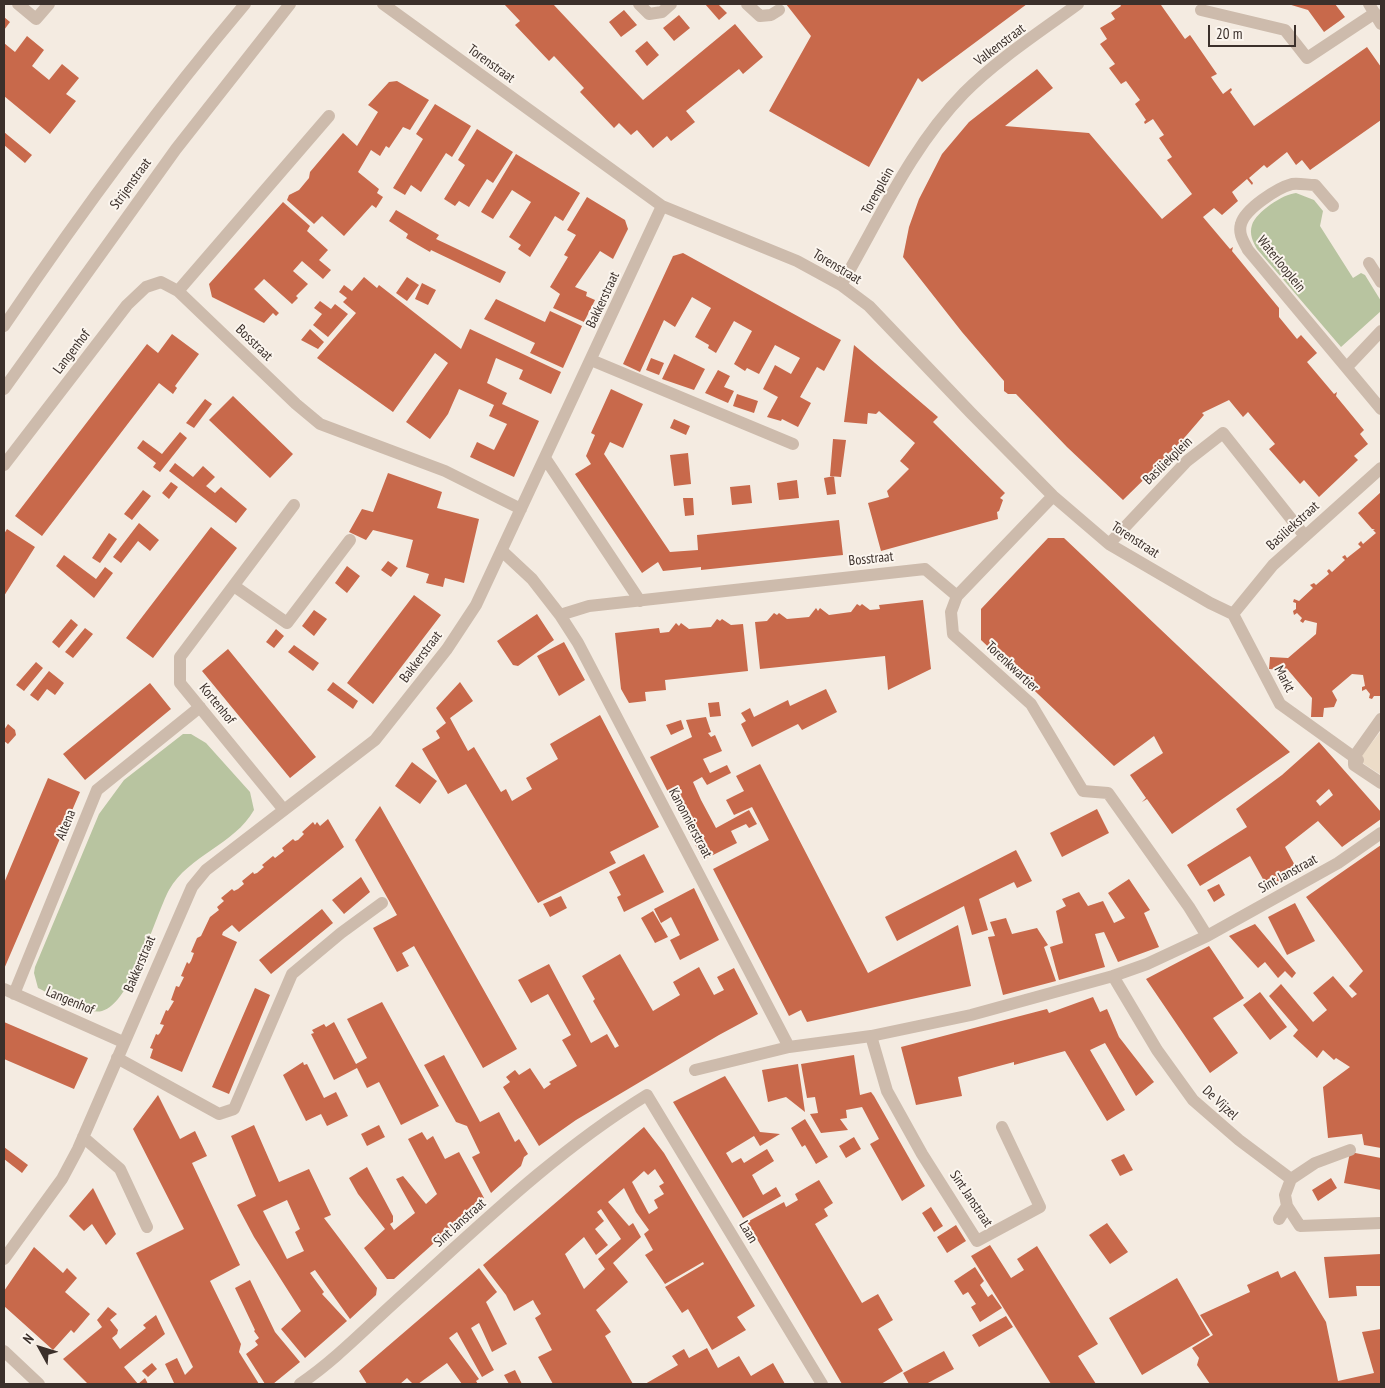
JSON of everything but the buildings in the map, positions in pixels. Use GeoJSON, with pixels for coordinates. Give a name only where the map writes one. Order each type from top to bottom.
{"type":"FeatureCollection","features":[{"type":"Feature","properties":{"kind":"street"},"geometry":{"type":"LineString","coordinates":[[18,4],[36,20],[49,4]]}},
{"type":"Feature","properties":{"kind":"street","name":"Strijenstraat"},"geometry":{"type":"LineString","coordinates":[[4,326],[60,244],[129,151],[245,4]]}},
{"type":"Feature","properties":{"kind":"street","name":"Strijenstraat"},"geometry":{"type":"LineString","coordinates":[[4,389],[176,149],[290,4]]}},
{"type":"Feature","properties":{"kind":"street","name":"Torenstraat"},"geometry":{"type":"LineString","coordinates":[[383,4],[662,206],[797,261],[841,284],[869,306],[1053,496],[1109,544],[1210,603],[1233,614]]}},
{"type":"Feature","properties":{"kind":"street"},"geometry":{"type":"LineString","coordinates":[[639,4],[648,14],[662,12],[672,4]]}},
{"type":"Feature","properties":{"kind":"street"},"geometry":{"type":"LineString","coordinates":[[747,4],[760,16],[771,15],[779,10]]}},
{"type":"Feature","properties":{"kind":"street","name":"Valkenstraat"},"geometry":{"type":"LineString","coordinates":[[945,115],[983,76],[1078,4]]}},
{"type":"Feature","properties":{"kind":"street"},"geometry":{"type":"LineString","coordinates":[[1201,10],[1285,30],[1307,58],[1375,14]]}},
{"type":"Feature","properties":{"kind":"street","name":"Torenplein"},"geometry":{"type":"LineString","coordinates":[[841,284],[918,150],[945,115]]}},
{"type":"Feature","properties":{"kind":"street"},"geometry":{"type":"LineString","coordinates":[[178,291],[329,116]]}},
{"type":"Feature","properties":{"kind":"street","name":"Waterlooplein"},"geometry":{"type":"LineString","coordinates":[[1333,206],[1315,185],[1292,184],[1271,193],[1246,215],[1241,224],[1241,235],[1248,250],[1381,409]]}},
{"type":"Feature","properties":{"kind":"street","name":"Bakkerstraat"},"geometry":{"type":"LineString","coordinates":[[4,1259],[62,1179],[83,1137],[192,887],[206,870],[352,758],[388,726],[447,650],[476,605],[662,206]]}},
{"type":"Feature","properties":{"kind":"street"},"geometry":{"type":"LineString","coordinates":[[1369,263],[1381,282]]}},
{"type":"Feature","properties":{"kind":"street","name":"Langenhof"},"geometry":{"type":"LineString","coordinates":[[4,466],[127,305],[146,287],[161,282],[178,291]]}},
{"type":"Feature","properties":{"kind":"street","name":"Bosstraat"},"geometry":{"type":"LineString","coordinates":[[178,291],[296,404],[320,424],[445,472],[521,509]]}},
{"type":"Feature","properties":{"kind":"street"},"geometry":{"type":"LineString","coordinates":[[1347,367],[1381,331]]}},
{"type":"Feature","properties":{"kind":"street"},"geometry":{"type":"LineString","coordinates":[[591,360],[792,444]]}},
{"type":"Feature","properties":{"kind":"street","name":"Basiliekplein"},"geometry":{"type":"LineString","coordinates":[[1109,544],[1187,461],[1223,433],[1304,536]]}},
{"type":"Feature","properties":{"kind":"street"},"geometry":{"type":"LineString","coordinates":[[545,458],[640,601]]}},
{"type":"Feature","properties":{"kind":"street","name":"Basiliekstraat"},"geometry":{"type":"LineString","coordinates":[[1233,614],[1273,565],[1381,468]]}},
{"type":"Feature","properties":{"kind":"street"},"geometry":{"type":"LineString","coordinates":[[957,596],[1053,496]]}},
{"type":"Feature","properties":{"kind":"street","name":"Kortenhof"},"geometry":{"type":"LineString","coordinates":[[284,810],[180,683],[180,657],[294,506]]}},
{"type":"Feature","properties":{"kind":"street"},"geometry":{"type":"LineString","coordinates":[[234,586],[287,623],[350,540]]}},
{"type":"Feature","properties":{"kind":"street"},"geometry":{"type":"LineString","coordinates":[[502,551],[532,579],[560,615]]}},
{"type":"Feature","properties":{"kind":"street","name":"Bosstraat"},"geometry":{"type":"LineString","coordinates":[[560,615],[589,606],[925,568],[957,596]]}},
{"type":"Feature","properties":{"kind":"street","name":"Torenkwartier"},"geometry":{"type":"LineString","coordinates":[[957,596],[950,612],[953,634],[1030,704],[1083,791],[1108,793],[1190,907],[1207,936]]}},
{"type":"Feature","properties":{"kind":"street","name":"Markt"},"geometry":{"type":"LineString","coordinates":[[1233,614],[1280,704],[1356,758],[1354,765],[1381,784]]}},
{"type":"Feature","properties":{"kind":"street","name":"Kanonnierstraat"},"geometry":{"type":"LineString","coordinates":[[560,615],[578,643],[789,1047]]}},
{"type":"Feature","properties":{"kind":"street","name":"Altena"},"geometry":{"type":"LineString","coordinates":[[9,992],[97,790],[200,707]]}},
{"type":"Feature","properties":{"kind":"street"},"geometry":{"type":"LineString","coordinates":[[1356,758],[1381,718]]}},
{"type":"Feature","properties":{"kind":"street","name":"Sint Janstraat"},"geometry":{"type":"LineString","coordinates":[[695,1070],[789,1047],[871,1036],[971,1015],[1113,976],[1147,964],[1207,936],[1338,863],[1381,833]]}},
{"type":"Feature","properties":{"kind":"street"},"geometry":{"type":"LineString","coordinates":[[117,1058],[219,1114],[234,1109],[292,974],[341,933],[382,903]]}},
{"type":"Feature","properties":{"kind":"street","name":"De Vijzel"},"geometry":{"type":"LineString","coordinates":[[1113,976],[1157,1050],[1193,1100],[1239,1140],[1291,1179]]}},
{"type":"Feature","properties":{"kind":"street","name":"Langenhof"},"geometry":{"type":"LineString","coordinates":[[9,992],[124,1042]]}},
{"type":"Feature","properties":{"kind":"street","name":"Sint Janstraat"},"geometry":{"type":"LineString","coordinates":[[871,1036],[887,1091],[922,1154],[977,1241],[1040,1207],[1002,1127]]}},
{"type":"Feature","properties":{"kind":"street","name":"Sint Janstraat"},"geometry":{"type":"LineString","coordinates":[[300,1384],[337,1354],[542,1170],[592,1130],[647,1095]]}},
{"type":"Feature","properties":{"kind":"street","name":"Laan"},"geometry":{"type":"LineString","coordinates":[[647,1095],[822,1384]]}},
{"type":"Feature","properties":{"kind":"street"},"geometry":{"type":"LineString","coordinates":[[83,1137],[120,1169],[147,1227]]}},
{"type":"Feature","properties":{"kind":"street"},"geometry":{"type":"LineString","coordinates":[[1350,1150],[1316,1163],[1291,1179],[1285,1195],[1287,1206],[1300,1226],[1381,1223]]}},
{"type":"Feature","properties":{"kind":"street"},"geometry":{"type":"LineString","coordinates":[[1279,1219],[1287,1206]]}},
{"type":"Feature","properties":{"kind":"street"},"geometry":{"type":"LineString","coordinates":[[4,1351],[38,1384]]}},
{"type":"Feature","properties":{"kind":"green space"},"geometry":{"type":"Polygon","coordinates":[[[1296,193],[1314,200],[1323,211],[1320,226],[1353,278],[1361,273],[1365,275],[1381,301],[1381,311],[1341,347],[1257,249],[1252,238],[1252,225],[1264,209],[1277,200],[1296,193]]]}},
{"type":"Feature","properties":{"kind":"green space"},"geometry":{"type":"Polygon","coordinates":[[[183,734],[191,734],[206,743],[250,792],[254,810],[235,832],[188,868],[169,890],[141,958],[123,993],[113,1005],[102,1011],[88,1010],[38,988],[34,973],[35,967],[99,814],[124,780],[183,734]]]}},
{"type":"Feature","properties":{"kind":"shaded area"},"geometry":{"type":"Polygon","coordinates":[[[1381,731],[1381,775],[1358,760],[1381,731]]]}}]}
